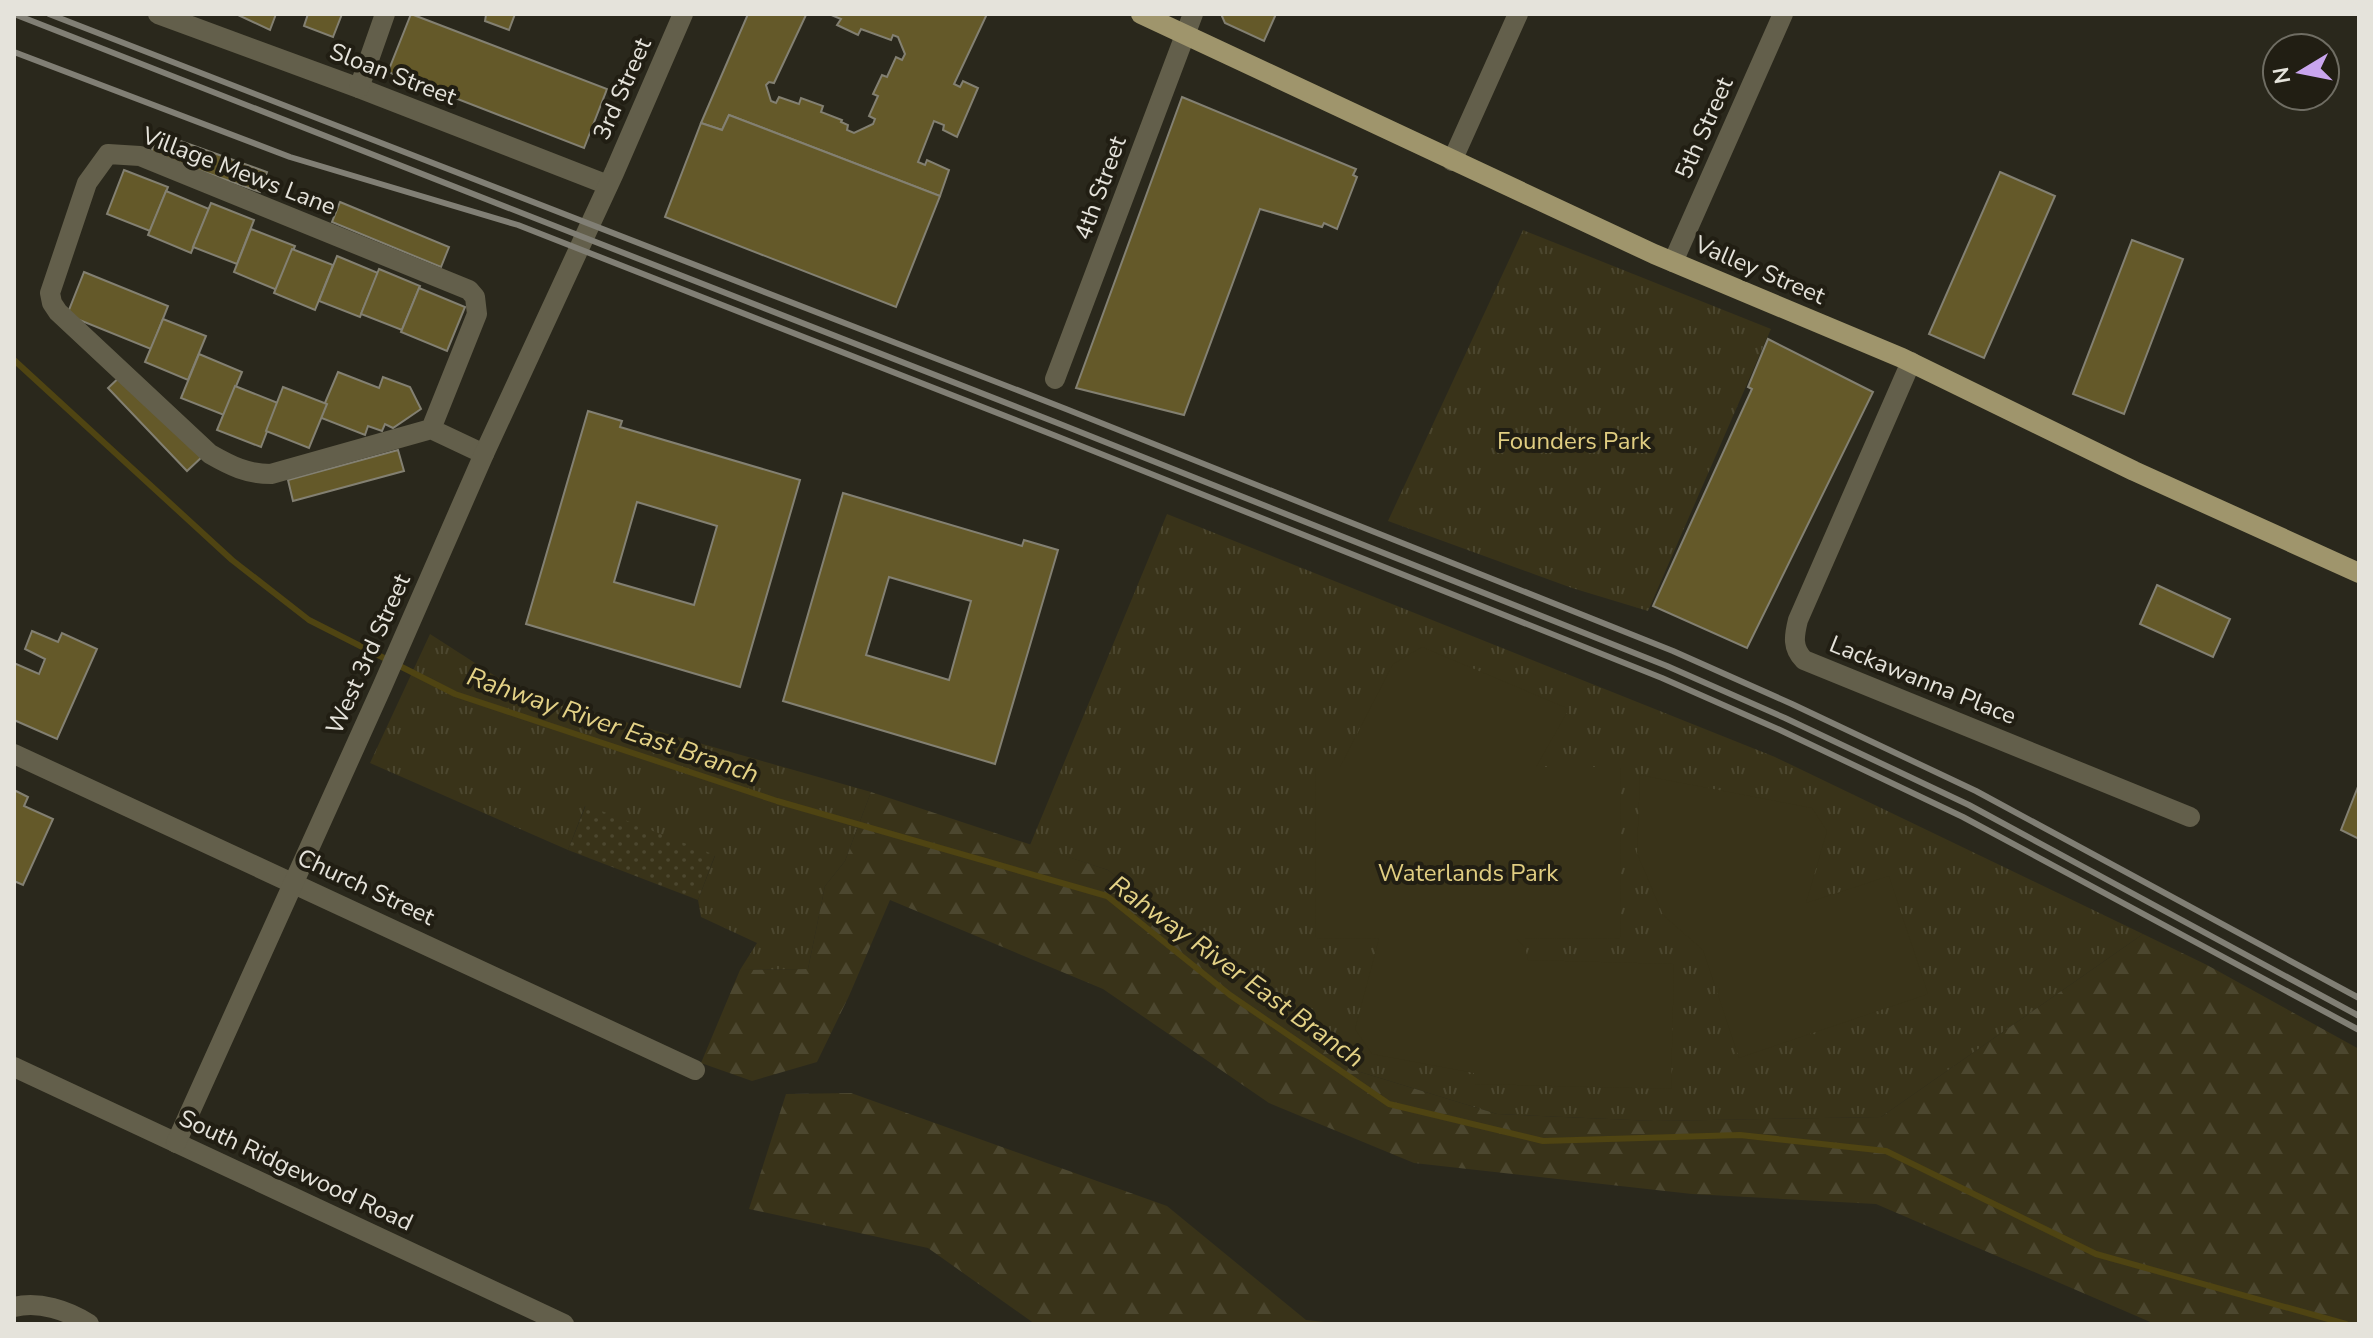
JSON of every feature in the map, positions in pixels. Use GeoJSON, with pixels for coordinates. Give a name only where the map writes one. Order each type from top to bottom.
{"type":"FeatureCollection","features":[{"type":"Feature","properties":{"kind":"main road","name":"Valley Street"},"geometry":{"type":"LineString","coordinates":[[1141,14],[1673,262],[1911,362],[2121,465],[2359,573]]}},
{"type":"Feature","properties":{"kind":"street","name":"Sloan Street"},"geometry":{"type":"LineString","coordinates":[[158,14],[608,185]]}},
{"type":"Feature","properties":{"kind":"street"},"geometry":{"type":"LineString","coordinates":[[359,88],[385,14]]}},
{"type":"Feature","properties":{"kind":"street","name":"3rd Street"},"geometry":{"type":"LineString","coordinates":[[608,185],[683,14]]}},
{"type":"Feature","properties":{"kind":"street","name":"4th Street"},"geometry":{"type":"LineString","coordinates":[[1055,379],[1193,14]]}},
{"type":"Feature","properties":{"kind":"street"},"geometry":{"type":"LineString","coordinates":[[1452,161],[1518,14]]}},
{"type":"Feature","properties":{"kind":"street","name":"5th Street"},"geometry":{"type":"LineString","coordinates":[[1673,262],[1783,14]]}},
{"type":"Feature","properties":{"kind":"street","name":"Village Mews Lane"},"geometry":{"type":"LineString","coordinates":[[108,154],[140,156],[469,290],[475,297],[477,314],[431,429],[271,474],[235,469],[210,454],[52,303],[50,293],[87,183],[108,154]]}},
{"type":"Feature","properties":{"kind":"street","name":"West 3rd Street"},"geometry":{"type":"LineString","coordinates":[[176,1143],[484,454],[608,185]]}},
{"type":"Feature","properties":{"kind":"street","name":"Lackawanna Place"},"geometry":{"type":"LineString","coordinates":[[1911,362],[1798,620],[1794,636],[1796,651],[1804,660],[2190,817]]}},
{"type":"Feature","properties":{"kind":"street"},"geometry":{"type":"LineString","coordinates":[[431,429],[484,454]]}},
{"type":"Feature","properties":{"kind":"street","name":"Church Street"},"geometry":{"type":"LineString","coordinates":[[14,754],[695,1070]]}},
{"type":"Feature","properties":{"kind":"street","name":"South Ridgewood Road"},"geometry":{"type":"LineString","coordinates":[[14,1067],[558,1323]]}},
{"type":"Feature","properties":{"kind":"street"},"geometry":{"type":"LineString","coordinates":[[14,1307],[31,1303],[75,1315],[89,1324]]}},
{"type":"Feature","properties":{"kind":"green space","name":"Founders Park"},"geometry":{"type":"Polygon","coordinates":[[[1523,230],[1771,329],[1648,611],[1572,588],[1388,521],[1523,230]]]}},
{"type":"Feature","properties":{"kind":"green space","name":"Waterlands Park"},"geometry":{"type":"Polygon","coordinates":[[[1167,514],[1775,757],[2143,934],[1881,1117],[1654,1121],[1497,1114],[1357,1071],[1256,986],[1108,870],[1030,845],[1167,514]]]}},
{"type":"Feature","properties":{"kind":"green space"},"geometry":{"type":"Polygon","coordinates":[[[430,634],[520,692],[871,792],[845,861],[825,886],[808,969],[740,970],[757,943],[701,917],[698,900],[715,856],[585,806],[568,850],[370,763],[430,634]]]}},
{"type":"Feature","properties":{"kind":"green space"},"geometry":{"type":"Polygon","coordinates":[[[1422,647],[1569,709],[1536,767],[1620,767],[1621,938],[1516,939],[1525,947],[1528,960],[1674,964],[1671,1089],[1474,1084],[1474,1073],[1372,1054],[1355,1029],[1379,939],[1316,938],[1315,767],[1340,767],[1393,664],[1422,647]]]}},
{"type":"Feature","properties":{"kind":"green space"},"geometry":{"type":"Polygon","coordinates":[[[1640,775],[1812,808],[1827,831],[1806,903],[1889,876],[1928,994],[1739,1058],[1703,950],[1663,915],[1637,853],[1640,775]]]}},
{"type":"Feature","properties":{"kind":"green space"},"geometry":{"type":"Polygon","coordinates":[[[871,792],[1108,870],[1256,986],[1357,1071],[1497,1114],[1654,1121],[1881,1117],[2143,934],[2207,965],[2359,1049],[2359,1324],[2155,1324],[1876,1204],[1692,1194],[1414,1163],[1269,1103],[1103,989],[890,900],[817,1062],[752,1081],[701,1063],[740,970],[808,969],[825,886],[845,861],[871,792]]]}},
{"type":"Feature","properties":{"kind":"green space"},"geometry":{"type":"Polygon","coordinates":[[[586,805],[715,855],[698,900],[568,850],[586,805]]]}},
{"type":"Feature","properties":{"kind":"green space"},"geometry":{"type":"Polygon","coordinates":[[[851,1093],[1167,1206],[1306,1320],[1343,1324],[1035,1324],[928,1248],[749,1209],[786,1094],[851,1093]]]}},
{"type":"Feature","properties":{"kind":"building"},"geometry":{"type":"Polygon","coordinates":[[[236,14],[276,14],[270,30],[236,14]]]}},
{"type":"Feature","properties":{"kind":"building"},"geometry":{"type":"Polygon","coordinates":[[[308,14],[342,14],[333,37],[304,26],[308,14]]]}},
{"type":"Feature","properties":{"kind":"building"},"geometry":{"type":"Polygon","coordinates":[[[411,14],[607,89],[584,148],[388,72],[411,14]]]}},
{"type":"Feature","properties":{"kind":"building"},"geometry":{"type":"Polygon","coordinates":[[[482,14],[515,14],[509,30],[485,21],[486,15],[482,14]]]}},
{"type":"Feature","properties":{"kind":"building"},"geometry":{"type":"Polygon","coordinates":[[[748,14],[806,15],[774,83],[766,85],[771,101],[776,103],[779,97],[799,104],[801,98],[823,106],[821,112],[842,120],[848,125],[847,130],[854,133],[873,124],[875,119],[869,116],[878,96],[873,94],[882,75],[887,77],[896,57],[902,60],[905,54],[898,37],[893,35],[891,40],[861,29],[858,35],[837,25],[841,19],[829,14],[987,14],[954,84],[960,87],[963,81],[978,88],[957,137],[943,130],[944,125],[934,121],[918,162],[925,165],[927,160],[949,170],[940,196],[729,115],[722,130],[701,123],[748,14]]]}},
{"type":"Feature","properties":{"kind":"building"},"geometry":{"type":"Polygon","coordinates":[[[1221,14],[1276,14],[1264,41],[1225,23],[1221,14]]]}},
{"type":"Feature","properties":{"kind":"building"},"geometry":{"type":"Polygon","coordinates":[[[1182,97],[1356,169],[1353,175],[1357,177],[1337,229],[1324,223],[1322,227],[1260,209],[1184,415],[1076,388],[1182,97]]]}},
{"type":"Feature","properties":{"kind":"building"},"geometry":{"type":"Polygon","coordinates":[[[729,115],[940,196],[896,307],[665,217],[701,123],[722,130],[729,115]]]}},
{"type":"Feature","properties":{"kind":"building"},"geometry":{"type":"Polygon","coordinates":[[[158,133],[267,172],[260,192],[151,153],[158,133]]]}},
{"type":"Feature","properties":{"kind":"building"},"geometry":{"type":"Polygon","coordinates":[[[124,170],[168,187],[150,231],[107,214],[124,170]]]}},
{"type":"Feature","properties":{"kind":"building"},"geometry":{"type":"Polygon","coordinates":[[[2000,172],[2055,196],[1984,358],[1929,334],[2000,172]]]}},
{"type":"Feature","properties":{"kind":"building"},"geometry":{"type":"Polygon","coordinates":[[[166,191],[209,209],[191,253],[148,235],[166,191]]]}},
{"type":"Feature","properties":{"kind":"building"},"geometry":{"type":"Polygon","coordinates":[[[340,202],[449,247],[441,267],[332,222],[340,202]]]}},
{"type":"Feature","properties":{"kind":"building"},"geometry":{"type":"Polygon","coordinates":[[[211,203],[254,220],[237,264],[193,247],[211,203]]]}},
{"type":"Feature","properties":{"kind":"building"},"geometry":{"type":"Polygon","coordinates":[[[251,229],[295,246],[277,290],[234,272],[251,229]]]}},
{"type":"Feature","properties":{"kind":"building"},"geometry":{"type":"Polygon","coordinates":[[[2132,240],[2183,259],[2124,414],[2073,394],[2132,240]]]}},
{"type":"Feature","properties":{"kind":"building"},"geometry":{"type":"Polygon","coordinates":[[[292,249],[333,265],[315,310],[274,293],[292,249]]]}},
{"type":"Feature","properties":{"kind":"building"},"geometry":{"type":"Polygon","coordinates":[[[337,256],[378,273],[360,317],[319,301],[337,256]]]}},
{"type":"Feature","properties":{"kind":"building"},"geometry":{"type":"Polygon","coordinates":[[[379,269],[420,286],[402,330],[361,314],[379,269]]]}},
{"type":"Feature","properties":{"kind":"building"},"geometry":{"type":"Polygon","coordinates":[[[84,272],[168,306],[151,349],[67,315],[84,272]]]}},
{"type":"Feature","properties":{"kind":"building"},"geometry":{"type":"Polygon","coordinates":[[[419,288],[465,307],[447,351],[401,332],[419,288]]]}},
{"type":"Feature","properties":{"kind":"building"},"geometry":{"type":"Polygon","coordinates":[[[163,319],[206,336],[188,380],[145,362],[163,319]]]}},
{"type":"Feature","properties":{"kind":"building"},"geometry":{"type":"Polygon","coordinates":[[[1768,339],[1873,392],[1747,648],[1653,606],[1752,389],[1748,387],[1768,339]]]}},
{"type":"Feature","properties":{"kind":"building"},"geometry":{"type":"Polygon","coordinates":[[[199,354],[242,372],[224,415],[181,398],[199,354]]]}},
{"type":"Feature","properties":{"kind":"building"},"geometry":{"type":"Polygon","coordinates":[[[338,372],[379,388],[383,377],[410,387],[421,409],[393,428],[385,424],[382,431],[368,426],[365,435],[319,417],[338,372]]]}},
{"type":"Feature","properties":{"kind":"building"},"geometry":{"type":"Polygon","coordinates":[[[124,373],[203,456],[187,471],[108,388],[124,373]]]}},
{"type":"Feature","properties":{"kind":"building"},"geometry":{"type":"Polygon","coordinates":[[[235,386],[278,403],[261,447],[217,430],[235,386]]]}},
{"type":"Feature","properties":{"kind":"building"},"geometry":{"type":"Polygon","coordinates":[[[283,387],[327,404],[309,448],[266,431],[283,387]]]}},
{"type":"Feature","properties":{"kind":"building"},"geometry":{"type":"Polygon","coordinates":[[[588,411],[622,421],[620,427],[800,480],[740,687],[526,624],[588,411]],[[637,502],[614,582],[694,605],[717,526],[637,502]]]}},
{"type":"Feature","properties":{"kind":"building"},"geometry":{"type":"Polygon","coordinates":[[[398,450],[404,471],[293,501],[288,480],[398,450]]]}},
{"type":"Feature","properties":{"kind":"building"},"geometry":{"type":"Polygon","coordinates":[[[843,493],[1022,546],[1024,540],[1058,550],[995,764],[783,701],[843,493]],[[889,577],[866,655],[949,680],[971,601],[889,577]]]}},
{"type":"Feature","properties":{"kind":"building"},"geometry":{"type":"Polygon","coordinates":[[[2157,585],[2230,619],[2213,657],[2140,624],[2157,585]]]}},
{"type":"Feature","properties":{"kind":"building"},"geometry":{"type":"Polygon","coordinates":[[[32,631],[58,642],[62,633],[97,649],[57,739],[14,720],[14,663],[39,674],[45,659],[25,649],[32,631]]]}},
{"type":"Feature","properties":{"kind":"building"},"geometry":{"type":"Polygon","coordinates":[[[2359,784],[2359,839],[2341,830],[2359,784]]]}},
{"type":"Feature","properties":{"kind":"building"},"geometry":{"type":"Polygon","coordinates":[[[14,790],[28,797],[24,806],[53,819],[23,885],[14,881],[14,790]]]}},
{"type":"Feature","properties":{"kind":"waterway","name":"Rahway River East Branch"},"geometry":{"type":"LineString","coordinates":[[14,360],[232,560],[309,620],[455,694],[777,801],[1107,896],[1230,995],[1389,1104],[1543,1141],[1740,1135],[1886,1151],[2096,1254],[2346,1324]]}},
{"type":"Feature","properties":{"kind":"railway"},"geometry":{"type":"LineString","coordinates":[[14,14],[1667,666],[1969,805],[2359,1016]]}},
{"type":"Feature","properties":{"kind":"railway"},"geometry":{"type":"LineString","coordinates":[[49,14],[1066,409],[1673,651],[1976,791],[2359,998]]}},
{"type":"Feature","properties":{"kind":"railway"},"geometry":{"type":"LineString","coordinates":[[14,52],[290,157],[518,225],[1662,678],[1963,817],[2359,1030]]}}]}
